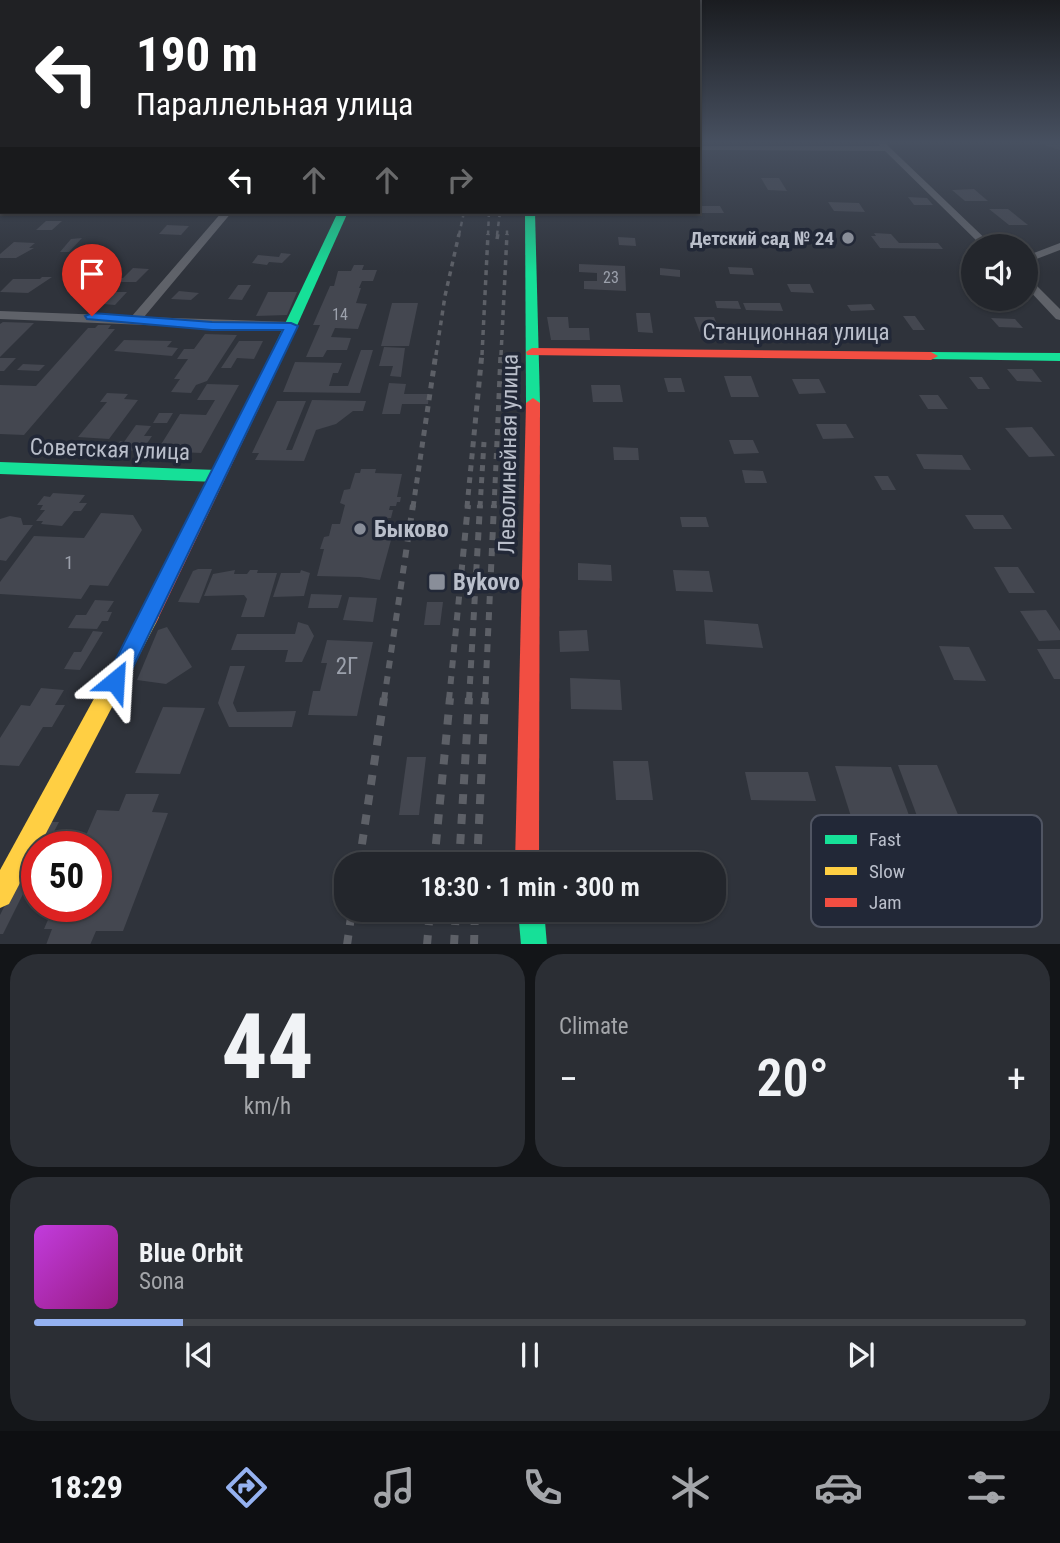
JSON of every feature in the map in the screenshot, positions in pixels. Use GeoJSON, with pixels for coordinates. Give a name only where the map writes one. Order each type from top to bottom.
{"type":"FeatureCollection","features":[{"type":"Feature","properties":{"kind":"main road"},"geometry":{"type":"LineString","coordinates":[[0,895],[64,781],[182,551],[342,214]]}},
{"type":"Feature","properties":{"kind":"main road","name":"Леволинейная улица"},"geometry":{"type":"LineString","coordinates":[[527,852],[532,352],[530,214]]}},
{"type":"Feature","properties":{"kind":"main road","name":"Станционная улица"},"geometry":{"type":"LineString","coordinates":[[532,352],[1060,356]]}},
{"type":"Feature","properties":{"kind":"main road","name":"Советская улица"},"geometry":{"type":"LineString","coordinates":[[0,468],[217,476]]}},
{"type":"Feature","properties":{"kind":"main road"},"geometry":{"type":"LineString","coordinates":[[532,922],[534,944]]}},
{"type":"Feature","properties":{"kind":"street"},"geometry":{"type":"LineString","coordinates":[[925,185],[975,234]]}},
{"type":"Feature","properties":{"kind":"street"},"geometry":{"type":"LineString","coordinates":[[136,319],[225,214]]}},
{"type":"Feature","properties":{"kind":"street"},"geometry":{"type":"LineString","coordinates":[[1038,255],[1060,246]]}},
{"type":"Feature","properties":{"kind":"street"},"geometry":{"type":"LineString","coordinates":[[1038,293],[1060,316]]}},
{"type":"Feature","properties":{"kind":"street"},"geometry":{"type":"LineString","coordinates":[[0,315],[136,319],[212,326],[291,326]]}},
{"type":"Feature","properties":{"kind":"building"},"geometry":{"type":"Polygon","coordinates":[[[765,185],[783,185],[787,191],[768,190],[765,185]]]}},
{"type":"Feature","properties":{"kind":"building"},"geometry":{"type":"Polygon","coordinates":[[[974,189],[988,201],[965,201],[952,190],[974,189]]]}},
{"type":"Feature","properties":{"kind":"building"},"geometry":{"type":"Polygon","coordinates":[[[908,197],[927,198],[933,205],[914,205],[908,197]]]}},
{"type":"Feature","properties":{"kind":"building"},"geometry":{"type":"Polygon","coordinates":[[[828,202],[859,203],[865,212],[834,211],[828,202]]]}},
{"type":"Feature","properties":{"kind":"building"},"geometry":{"type":"Polygon","coordinates":[[[700,206],[720,206],[724,213],[700,213],[700,206]]]}},
{"type":"Feature","properties":{"kind":"building"},"geometry":{"type":"Polygon","coordinates":[[[989,209],[1008,209],[1028,225],[1009,225],[989,209]]]}},
{"type":"Feature","properties":{"kind":"building"},"geometry":{"type":"Polygon","coordinates":[[[46,221],[62,221],[52,230],[36,230],[46,221]]]}},
{"type":"Feature","properties":{"kind":"building"},"geometry":{"type":"Polygon","coordinates":[[[167,225],[189,226],[181,235],[159,234],[167,225]]]}},
{"type":"Feature","properties":{"kind":"building"},"geometry":{"type":"Polygon","coordinates":[[[703,233],[720,234],[722,242],[705,241],[703,233]]]}},
{"type":"Feature","properties":{"kind":"building"},"geometry":{"type":"Polygon","coordinates":[[[874,233],[891,234],[899,243],[938,243],[943,249],[880,248],[871,236],[876,236],[874,233]]]}},
{"type":"Feature","properties":{"kind":"building"},"geometry":{"type":"Polygon","coordinates":[[[618,237],[635,238],[636,246],[619,245],[618,237]]]}},
{"type":"Feature","properties":{"kind":"building"},"geometry":{"type":"Polygon","coordinates":[[[82,238],[69,252],[60,252],[71,239],[82,238]]]}},
{"type":"Feature","properties":{"kind":"building"},"geometry":{"type":"Polygon","coordinates":[[[14,242],[35,243],[29,248],[34,248],[16,258],[0,258],[0,254],[14,242]]]}},
{"type":"Feature","properties":{"kind":"building"},"geometry":{"type":"Polygon","coordinates":[[[281,253],[291,254],[282,263],[252,263],[258,255],[279,257],[281,253]]]}},
{"type":"Feature","properties":{"kind":"building"},"geometry":{"type":"Polygon","coordinates":[[[579,264],[625,266],[626,291],[584,289],[584,281],[597,281],[597,273],[579,272],[579,264]]]}},
{"type":"Feature","properties":{"kind":"building"},"geometry":{"type":"Polygon","coordinates":[[[80,265],[93,265],[82,277],[68,277],[80,265]]]}},
{"type":"Feature","properties":{"kind":"building"},"geometry":{"type":"Polygon","coordinates":[[[354,265],[364,265],[362,270],[377,270],[373,281],[362,281],[359,288],[356,303],[367,304],[358,329],[335,328],[331,337],[351,338],[347,350],[327,350],[323,357],[306,357],[320,325],[313,325],[330,286],[334,286],[338,271],[351,271],[354,265]]]}},
{"type":"Feature","properties":{"kind":"building"},"geometry":{"type":"Polygon","coordinates":[[[728,267],[752,268],[754,275],[730,274],[728,267]]]}},
{"type":"Feature","properties":{"kind":"building"},"geometry":{"type":"Polygon","coordinates":[[[133,268],[149,269],[136,282],[103,282],[108,277],[123,278],[133,268]]]}},
{"type":"Feature","properties":{"kind":"building"},"geometry":{"type":"Polygon","coordinates":[[[660,268],[680,270],[680,277],[660,275],[660,268]]]}},
{"type":"Feature","properties":{"kind":"building"},"geometry":{"type":"Polygon","coordinates":[[[52,277],[28,293],[0,292],[13,279],[52,277]]]}},
{"type":"Feature","properties":{"kind":"building"},"geometry":{"type":"Polygon","coordinates":[[[787,284],[810,284],[814,293],[791,292],[787,284]]]}},
{"type":"Feature","properties":{"kind":"building"},"geometry":{"type":"Polygon","coordinates":[[[238,285],[251,285],[242,300],[228,299],[238,285]]]}},
{"type":"Feature","properties":{"kind":"building"},"geometry":{"type":"Polygon","coordinates":[[[179,291],[199,293],[191,300],[171,299],[179,291]]]}},
{"type":"Feature","properties":{"kind":"building"},"geometry":{"type":"Polygon","coordinates":[[[115,292],[127,292],[115,305],[103,304],[115,292]]]}},
{"type":"Feature","properties":{"kind":"building"},"geometry":{"type":"Polygon","coordinates":[[[268,292],[297,292],[287,315],[256,316],[268,292]]]}},
{"type":"Feature","properties":{"kind":"building"},"geometry":{"type":"Polygon","coordinates":[[[715,301],[738,301],[741,309],[717,308],[715,301]]]}},
{"type":"Feature","properties":{"kind":"building"},"geometry":{"type":"Polygon","coordinates":[[[392,303],[418,303],[409,346],[381,346],[392,303]]]}},
{"type":"Feature","properties":{"kind":"building"},"geometry":{"type":"Polygon","coordinates":[[[743,303],[780,303],[783,311],[746,310],[743,303]]]}},
{"type":"Feature","properties":{"kind":"building"},"geometry":{"type":"Polygon","coordinates":[[[871,304],[875,310],[851,311],[847,305],[871,304]]]}},
{"type":"Feature","properties":{"kind":"building"},"geometry":{"type":"Polygon","coordinates":[[[636,313],[650,313],[653,333],[638,332],[636,313]]]}},
{"type":"Feature","properties":{"kind":"building"},"geometry":{"type":"Polygon","coordinates":[[[903,316],[915,316],[925,330],[913,330],[903,316]]]}},
{"type":"Feature","properties":{"kind":"building"},"geometry":{"type":"Polygon","coordinates":[[[547,317],[568,317],[569,328],[589,328],[590,340],[551,340],[547,317]]]}},
{"type":"Feature","properties":{"kind":"building"},"geometry":{"type":"Polygon","coordinates":[[[694,317],[714,317],[721,334],[701,335],[694,317]]]}},
{"type":"Feature","properties":{"kind":"building"},"geometry":{"type":"Polygon","coordinates":[[[991,318],[1015,319],[1023,328],[999,327],[991,318]]]}},
{"type":"Feature","properties":{"kind":"building"},"geometry":{"type":"Polygon","coordinates":[[[34,323],[0,357],[0,324],[34,323]]]}},
{"type":"Feature","properties":{"kind":"building"},"geometry":{"type":"Polygon","coordinates":[[[111,325],[108,329],[115,329],[24,435],[0,434],[0,385],[36,386],[88,328],[111,325]]]}},
{"type":"Feature","properties":{"kind":"building"},"geometry":{"type":"Polygon","coordinates":[[[205,334],[237,335],[207,381],[196,385],[191,393],[171,392],[180,379],[174,379],[188,359],[177,359],[184,349],[194,349],[205,334]]]}},
{"type":"Feature","properties":{"kind":"building"},"geometry":{"type":"Polygon","coordinates":[[[124,340],[172,341],[167,347],[178,348],[172,356],[114,351],[124,340]]]}},
{"type":"Feature","properties":{"kind":"building"},"geometry":{"type":"Polygon","coordinates":[[[239,341],[263,341],[254,359],[237,358],[231,368],[221,368],[239,341]]]}},
{"type":"Feature","properties":{"kind":"building"},"geometry":{"type":"Polygon","coordinates":[[[384,347],[405,348],[401,377],[390,376],[393,366],[379,366],[384,347]]]}},
{"type":"Feature","properties":{"kind":"building"},"geometry":{"type":"Polygon","coordinates":[[[361,350],[373,350],[360,393],[283,392],[295,362],[342,363],[338,373],[333,373],[329,386],[348,386],[361,350]]]}},
{"type":"Feature","properties":{"kind":"building"},"geometry":{"type":"Polygon","coordinates":[[[0,358],[16,358],[4,371],[0,371],[0,358]]]}},
{"type":"Feature","properties":{"kind":"building"},"geometry":{"type":"Polygon","coordinates":[[[23,364],[45,365],[39,371],[17,370],[23,364]]]}},
{"type":"Feature","properties":{"kind":"building"},"geometry":{"type":"Polygon","coordinates":[[[1007,369],[1032,369],[1042,382],[1017,381],[1007,369]]]}},
{"type":"Feature","properties":{"kind":"building"},"geometry":{"type":"Polygon","coordinates":[[[724,376],[751,376],[759,397],[731,397],[724,376]]]}},
{"type":"Feature","properties":{"kind":"building"},"geometry":{"type":"Polygon","coordinates":[[[969,377],[982,377],[990,389],[978,389],[969,377]]]}},
{"type":"Feature","properties":{"kind":"building"},"geometry":{"type":"Polygon","coordinates":[[[664,378],[681,378],[685,392],[668,392],[664,378]]]}},
{"type":"Feature","properties":{"kind":"building"},"geometry":{"type":"Polygon","coordinates":[[[792,379],[819,379],[826,393],[799,394],[792,379]]]}},
{"type":"Feature","properties":{"kind":"building"},"geometry":{"type":"Polygon","coordinates":[[[389,383],[406,384],[404,394],[429,394],[428,404],[402,404],[400,414],[382,414],[389,383]]]}},
{"type":"Feature","properties":{"kind":"building"},"geometry":{"type":"Polygon","coordinates":[[[207,384],[239,385],[201,453],[157,451],[180,414],[206,415],[215,400],[197,400],[207,384]]]}},
{"type":"Feature","properties":{"kind":"building"},"geometry":{"type":"Polygon","coordinates":[[[591,385],[620,385],[623,402],[593,402],[591,385]]]}},
{"type":"Feature","properties":{"kind":"building"},"geometry":{"type":"Polygon","coordinates":[[[107,393],[128,394],[124,399],[138,400],[109,439],[78,437],[107,402],[100,402],[107,393]]]}},
{"type":"Feature","properties":{"kind":"building"},"geometry":{"type":"Polygon","coordinates":[[[919,395],[938,395],[948,409],[928,409],[919,395]]]}},
{"type":"Feature","properties":{"kind":"building"},"geometry":{"type":"Polygon","coordinates":[[[312,400],[366,401],[363,411],[353,411],[336,424],[316,430],[304,461],[255,460],[259,453],[252,453],[277,401],[306,401],[286,450],[292,450],[312,400]]]}},
{"type":"Feature","properties":{"kind":"building"},"geometry":{"type":"Polygon","coordinates":[[[159,413],[173,413],[167,423],[153,423],[159,413]]]}},
{"type":"Feature","properties":{"kind":"building"},"geometry":{"type":"Polygon","coordinates":[[[816,424],[846,424],[854,438],[823,439],[816,424]]]}},
{"type":"Feature","properties":{"kind":"building"},"geometry":{"type":"Polygon","coordinates":[[[136,425],[151,426],[144,436],[152,436],[142,451],[114,450],[120,441],[124,442],[136,425]]]}},
{"type":"Feature","properties":{"kind":"building"},"geometry":{"type":"Polygon","coordinates":[[[1032,427],[1055,456],[1029,457],[1005,428],[1032,427]]]}},
{"type":"Feature","properties":{"kind":"building"},"geometry":{"type":"Polygon","coordinates":[[[729,440],[753,440],[759,453],[734,454],[729,440]]]}},
{"type":"Feature","properties":{"kind":"building"},"geometry":{"type":"Polygon","coordinates":[[[613,447],[638,448],[639,460],[614,460],[613,447]]]}},
{"type":"Feature","properties":{"kind":"building"},"geometry":{"type":"Polygon","coordinates":[[[916,454],[962,455],[971,470],[924,469],[916,454]]]}},
{"type":"Feature","properties":{"kind":"building","name":"Быково"},"geometry":{"type":"Polygon","coordinates":[[[361,469],[376,469],[375,473],[402,474],[397,497],[401,497],[400,502],[397,502],[396,506],[390,506],[389,510],[393,510],[386,524],[390,524],[389,533],[393,533],[380,580],[317,576],[324,549],[320,549],[324,537],[329,536],[332,524],[340,524],[345,505],[340,503],[344,490],[350,489],[355,473],[360,473],[361,469]]]}},
{"type":"Feature","properties":{"kind":"building"},"geometry":{"type":"Polygon","coordinates":[[[742,470],[763,471],[767,483],[745,483],[742,470]]]}},
{"type":"Feature","properties":{"kind":"building"},"geometry":{"type":"Polygon","coordinates":[[[874,476],[888,476],[896,490],[882,490],[874,476]]]}},
{"type":"Feature","properties":{"kind":"building"},"geometry":{"type":"Polygon","coordinates":[[[53,493],[85,495],[79,503],[87,503],[81,511],[74,511],[62,526],[41,524],[43,521],[36,521],[45,510],[40,510],[43,505],[37,505],[44,496],[50,497],[53,493]]]}},
{"type":"Feature","properties":{"kind":"building"},"geometry":{"type":"Polygon","coordinates":[[[101,513],[133,515],[142,530],[108,586],[90,585],[81,599],[0,594],[0,582],[34,536],[84,538],[101,513]]]}},
{"type":"Feature","properties":{"kind":"building"},"geometry":{"type":"Polygon","coordinates":[[[965,515],[1003,515],[1012,529],[974,529],[965,515]]]}},
{"type":"Feature","properties":{"kind":"building"},"geometry":{"type":"Polygon","coordinates":[[[10,516],[21,518],[23,525],[33,525],[6,561],[0,560],[0,519],[10,516]]]}},
{"type":"Feature","properties":{"kind":"building"},"geometry":{"type":"Polygon","coordinates":[[[680,517],[706,517],[709,527],[682,527],[680,517]]]}},
{"type":"Feature","properties":{"kind":"building"},"geometry":{"type":"Polygon","coordinates":[[[578,563],[611,565],[612,581],[578,580],[578,563]]]}},
{"type":"Feature","properties":{"kind":"building"},"geometry":{"type":"Polygon","coordinates":[[[994,567],[1018,567],[1035,593],[1009,593],[994,567]]]}},
{"type":"Feature","properties":{"kind":"building"},"geometry":{"type":"Polygon","coordinates":[[[212,569],[199,603],[178,602],[193,571],[212,569]]]}},
{"type":"Feature","properties":{"kind":"building"},"geometry":{"type":"Polygon","coordinates":[[[235,570],[234,574],[247,574],[250,570],[258,570],[257,573],[277,573],[264,617],[241,617],[247,599],[244,595],[204,596],[213,574],[235,570]]]}},
{"type":"Feature","properties":{"kind":"building"},"geometry":{"type":"Polygon","coordinates":[[[301,570],[310,573],[304,596],[273,597],[281,573],[300,573],[301,570]]]}},
{"type":"Feature","properties":{"kind":"building"},"geometry":{"type":"Polygon","coordinates":[[[673,570],[709,571],[713,592],[676,591],[673,570]]]}},
{"type":"Feature","properties":{"kind":"building"},"geometry":{"type":"Polygon","coordinates":[[[311,594],[342,595],[338,608],[308,608],[311,594]]]}},
{"type":"Feature","properties":{"kind":"building"},"geometry":{"type":"Polygon","coordinates":[[[349,597],[377,598],[373,622],[343,620],[349,597]]]}},
{"type":"Feature","properties":{"kind":"building"},"geometry":{"type":"Polygon","coordinates":[[[95,600],[114,601],[107,612],[112,612],[108,621],[102,621],[97,629],[68,628],[76,615],[86,615],[95,600]]]}},
{"type":"Feature","properties":{"kind":"building"},"geometry":{"type":"Polygon","coordinates":[[[427,602],[443,602],[440,625],[424,625],[427,602]]]}},
{"type":"Feature","properties":{"kind":"building"},"geometry":{"type":"Polygon","coordinates":[[[1046,610],[1060,631],[1060,640],[1039,641],[1020,611],[1046,610]]]}},
{"type":"Feature","properties":{"kind":"building"},"geometry":{"type":"Polygon","coordinates":[[[704,620],[758,624],[763,648],[706,644],[704,620]]]}},
{"type":"Feature","properties":{"kind":"building"},"geometry":{"type":"Polygon","coordinates":[[[298,622],[308,625],[314,636],[302,662],[285,662],[288,650],[231,650],[237,634],[295,634],[298,622]]]}},
{"type":"Feature","properties":{"kind":"building"},"geometry":{"type":"Polygon","coordinates":[[[167,627],[192,667],[166,684],[137,680],[158,630],[167,627]]]}},
{"type":"Feature","properties":{"kind":"building"},"geometry":{"type":"Polygon","coordinates":[[[587,630],[589,651],[560,652],[559,631],[587,630]]]}},
{"type":"Feature","properties":{"kind":"building"},"geometry":{"type":"Polygon","coordinates":[[[93,631],[103,632],[80,670],[64,669],[74,652],[81,652],[93,631]]]}},
{"type":"Feature","properties":{"kind":"building"},"geometry":{"type":"Polygon","coordinates":[[[327,640],[373,642],[357,716],[308,715],[313,691],[320,691],[327,663],[321,663],[327,640]]]}},
{"type":"Feature","properties":{"kind":"building"},"geometry":{"type":"Polygon","coordinates":[[[939,646],[969,647],[986,681],[954,680],[939,646]]]}},
{"type":"Feature","properties":{"kind":"building"},"geometry":{"type":"Polygon","coordinates":[[[1037,649],[1060,649],[1060,679],[1054,679],[1037,649]]]}},
{"type":"Feature","properties":{"kind":"building"},"geometry":{"type":"Polygon","coordinates":[[[230,666],[245,666],[233,703],[237,712],[296,711],[292,727],[229,727],[218,703],[230,666]]]}},
{"type":"Feature","properties":{"kind":"building"},"geometry":{"type":"Polygon","coordinates":[[[570,678],[620,680],[622,710],[571,709],[570,678]]]}},
{"type":"Feature","properties":{"kind":"building"},"geometry":{"type":"Polygon","coordinates":[[[41,688],[64,690],[55,705],[65,705],[52,727],[43,727],[19,766],[0,765],[0,738],[21,705],[30,706],[41,688]]]}},
{"type":"Feature","properties":{"kind":"building"},"geometry":{"type":"Polygon","coordinates":[[[163,707],[205,708],[180,774],[135,773],[163,707]]]}},
{"type":"Feature","properties":{"kind":"building"},"geometry":{"type":"Polygon","coordinates":[[[407,757],[426,757],[419,815],[399,815],[407,757]]]}},
{"type":"Feature","properties":{"kind":"building"},"geometry":{"type":"Polygon","coordinates":[[[613,761],[648,761],[653,800],[616,800],[613,761]]]}},
{"type":"Feature","properties":{"kind":"building"},"geometry":{"type":"Polygon","coordinates":[[[898,765],[937,765],[958,815],[917,815],[898,765]]]}},
{"type":"Feature","properties":{"kind":"building"},"geometry":{"type":"Polygon","coordinates":[[[835,766],[891,767],[909,815],[851,815],[835,766]]]}},
{"type":"Feature","properties":{"kind":"building"},"geometry":{"type":"Polygon","coordinates":[[[745,772],[808,772],[816,801],[751,800],[745,772]]]}},
{"type":"Feature","properties":{"kind":"building"},"geometry":{"type":"Polygon","coordinates":[[[126,794],[159,794],[152,812],[168,813],[123,931],[96,931],[90,944],[46,944],[52,929],[44,929],[47,922],[112,922],[112,831],[88,831],[97,810],[119,811],[126,794]]]}},
{"type":"Feature","properties":{"kind":"building"},"geometry":{"type":"Polygon","coordinates":[[[47,822],[59,822],[54,831],[42,831],[47,822]]]}},
{"type":"Feature","properties":{"kind":"building"},"geometry":{"type":"Polygon","coordinates":[[[21,873],[21,898],[3,934],[0,934],[0,915],[21,873]]]}},
{"type":"Feature","properties":{"kind":"railway"},"geometry":{"type":"LineString","coordinates":[[459,235],[464,214]]}},
{"type":"Feature","properties":{"kind":"railway"},"geometry":{"type":"LineString","coordinates":[[488,235],[489,214]]}},
{"type":"Feature","properties":{"kind":"railway"},"geometry":{"type":"LineString","coordinates":[[497,235],[500,214]]}},
{"type":"Feature","properties":{"kind":"railway"},"geometry":{"type":"LineString","coordinates":[[507,226],[507,234]]}},
{"type":"Feature","properties":{"kind":"railway"},"geometry":{"type":"LineString","coordinates":[[436,355],[445,296],[459,234]]}},
{"type":"Feature","properties":{"kind":"railway"},"geometry":{"type":"LineString","coordinates":[[482,355],[488,234]]}},
{"type":"Feature","properties":{"kind":"railway"},"geometry":{"type":"LineString","coordinates":[[497,239],[498,234]]}},
{"type":"Feature","properties":{"kind":"railway"},"geometry":{"type":"LineString","coordinates":[[501,355],[507,234]]}},
{"type":"Feature","properties":{"kind":"railway"},"geometry":{"type":"LineString","coordinates":[[413,507],[436,353]]}},
{"type":"Feature","properties":{"kind":"railway"},"geometry":{"type":"LineString","coordinates":[[467,507],[482,353]]}},
{"type":"Feature","properties":{"kind":"railway"},"geometry":{"type":"LineString","coordinates":[[494,507],[501,353]]}},
{"type":"Feature","properties":{"kind":"railway"},"geometry":{"type":"LineString","coordinates":[[480,507],[484,442]]}},
{"type":"Feature","properties":{"kind":"railway"},"geometry":{"type":"LineString","coordinates":[[384,700],[413,505]]}},
{"type":"Feature","properties":{"kind":"railway"},"geometry":{"type":"LineString","coordinates":[[449,700],[468,505]]}},
{"type":"Feature","properties":{"kind":"railway"},"geometry":{"type":"LineString","coordinates":[[469,700],[480,505]]}},
{"type":"Feature","properties":{"kind":"railway"},"geometry":{"type":"LineString","coordinates":[[485,700],[494,505]]}},
{"type":"Feature","properties":{"kind":"railway"},"geometry":{"type":"LineString","coordinates":[[361,852],[384,698]]}},
{"type":"Feature","properties":{"kind":"railway"},"geometry":{"type":"LineString","coordinates":[[435,852],[450,698]]}},
{"type":"Feature","properties":{"kind":"railway"},"geometry":{"type":"LineString","coordinates":[[460,852],[469,698]]}},
{"type":"Feature","properties":{"kind":"railway"},"geometry":{"type":"LineString","coordinates":[[478,852],[485,698]]}},
{"type":"Feature","properties":{"kind":"railway"},"geometry":{"type":"LineString","coordinates":[[347,944],[350,922]]}},
{"type":"Feature","properties":{"kind":"railway"},"geometry":{"type":"LineString","coordinates":[[427,944],[429,922]]}},
{"type":"Feature","properties":{"kind":"railway"},"geometry":{"type":"LineString","coordinates":[[454,944],[455,922]]}},
{"type":"Feature","properties":{"kind":"railway"},"geometry":{"type":"LineString","coordinates":[[474,944],[475,922]]}},
{"type":"Feature","properties":{"kind":"traffic: fast"},"geometry":{"type":"LineString","coordinates":[[271,368],[342,214]]}},
{"type":"Feature","properties":{"kind":"traffic: fast"},"geometry":{"type":"LineString","coordinates":[[530,214],[533,403]]}},
{"type":"Feature","properties":{"kind":"traffic: fast"},"geometry":{"type":"LineString","coordinates":[[931,356],[1060,357]]}},
{"type":"Feature","properties":{"kind":"traffic: fast"},"geometry":{"type":"LineString","coordinates":[[0,468],[217,476]]}},
{"type":"Feature","properties":{"kind":"traffic: fast"},"geometry":{"type":"LineString","coordinates":[[532,922],[534,944]]}},
{"type":"Feature","properties":{"kind":"traffic: slow"},"geometry":{"type":"LineString","coordinates":[[0,895],[149,617]]}},
{"type":"Feature","properties":{"kind":"traffic: jam"},"geometry":{"type":"LineString","coordinates":[[532,352],[931,356]]}},
{"type":"Feature","properties":{"kind":"traffic: jam"},"geometry":{"type":"LineString","coordinates":[[149,617],[271,368]]}},
{"type":"Feature","properties":{"kind":"traffic: jam"},"geometry":{"type":"LineString","coordinates":[[527,852],[533,403]]}},
{"type":"Feature","properties":{"kind":"place","name":"Детский сад № 24"},"geometry":{"type":"Point","coordinates":[848,238]}},
{"type":"Feature","properties":{"kind":"place","name":"Быково"},"geometry":{"type":"Point","coordinates":[360,529]}},
{"type":"Feature","properties":{"kind":"place","name":"Bykovo"},"geometry":{"type":"Point","coordinates":[437,582]}},
{"type":"Feature","properties":{"kind":"route"},"geometry":{"type":"LineString","coordinates":[[92,316],[212,326],[291,326],[188,539],[115,681]]}}]}
